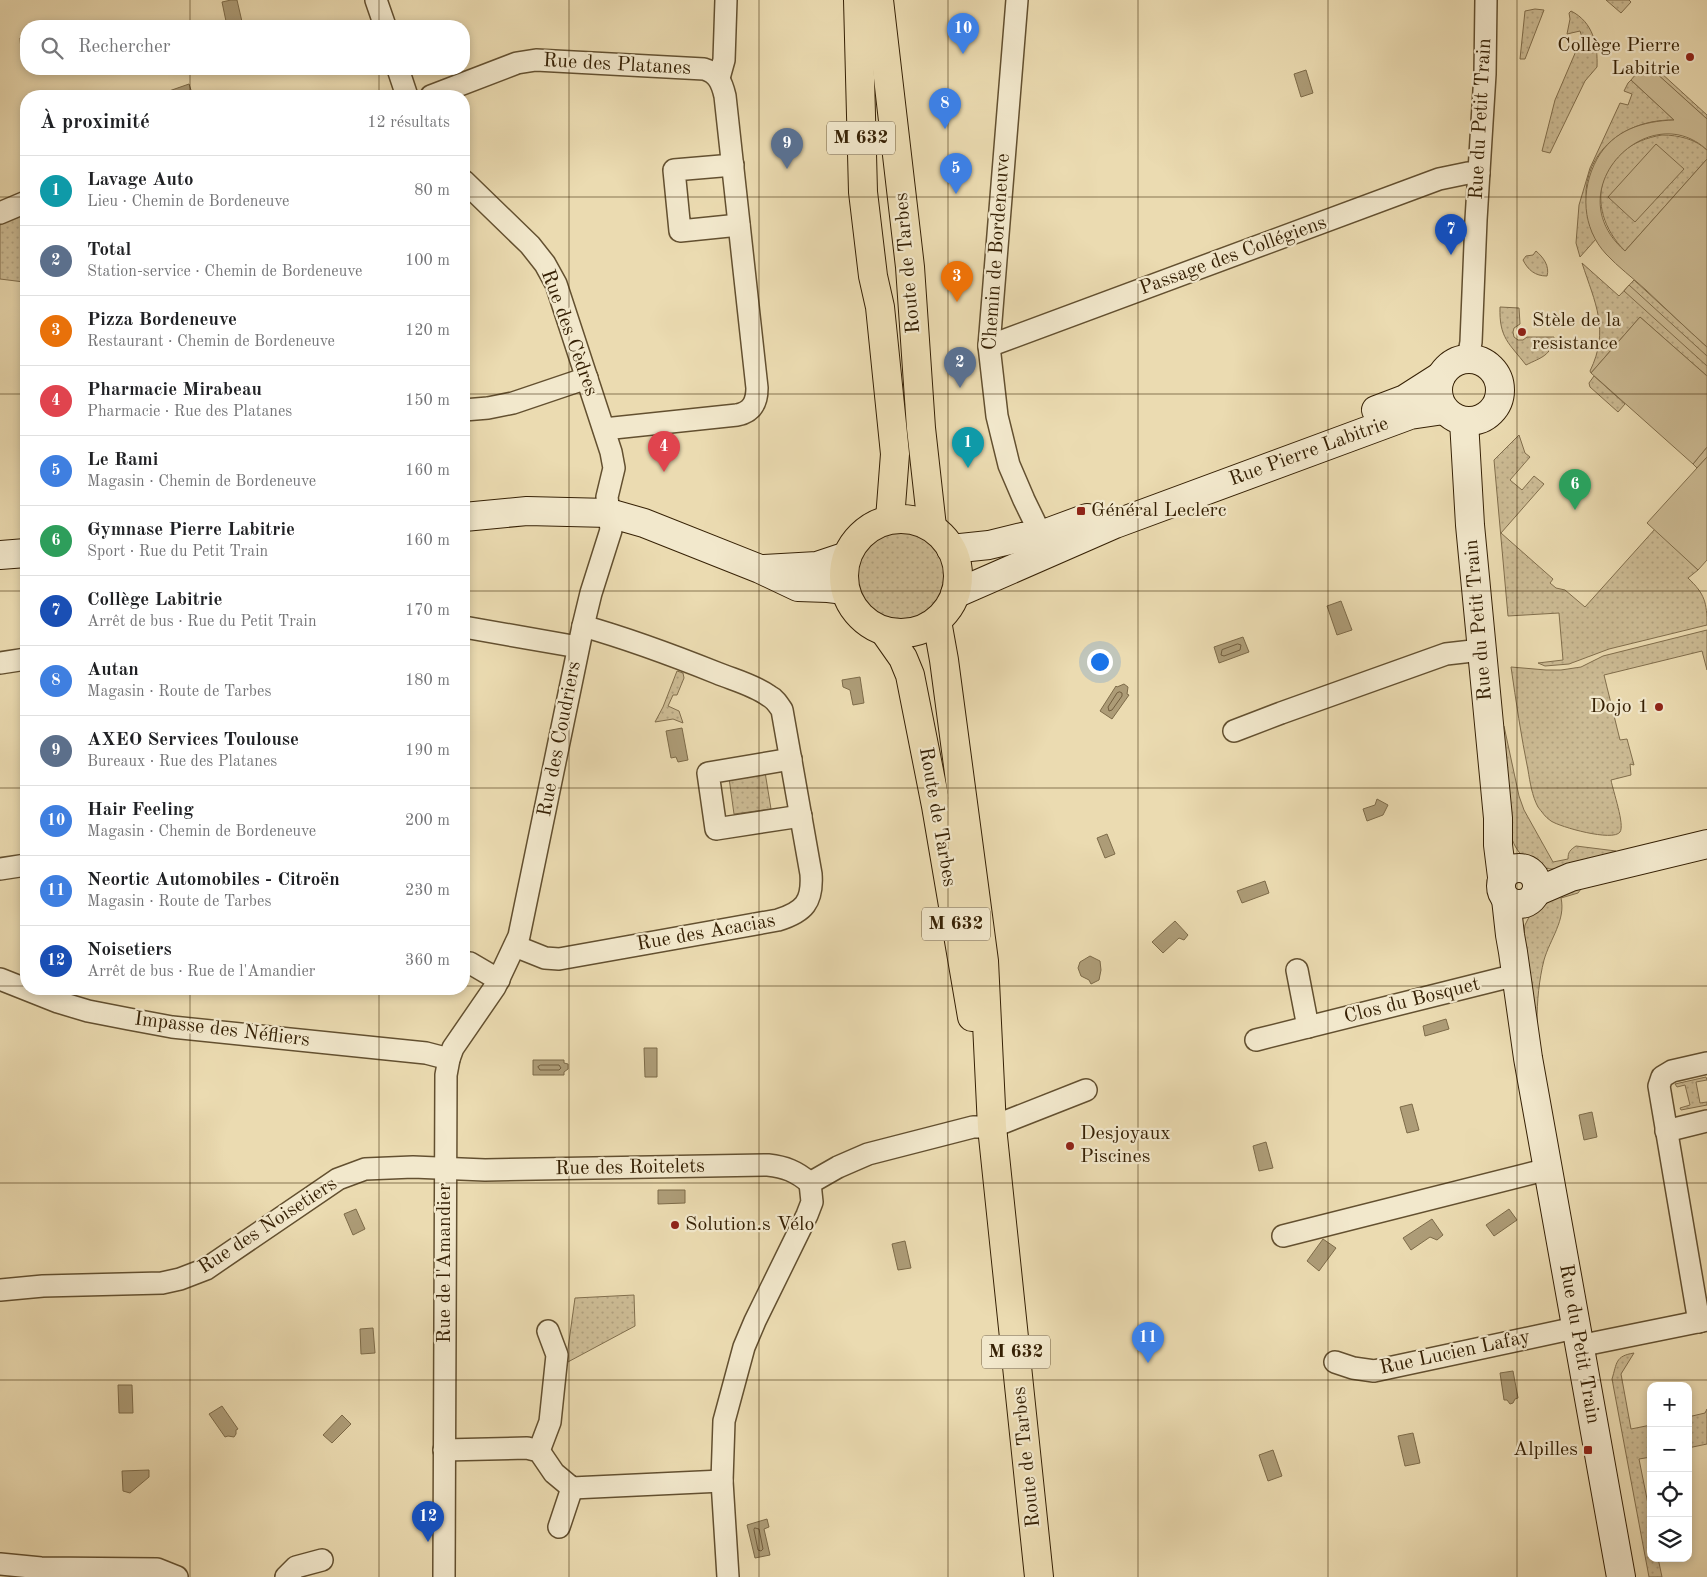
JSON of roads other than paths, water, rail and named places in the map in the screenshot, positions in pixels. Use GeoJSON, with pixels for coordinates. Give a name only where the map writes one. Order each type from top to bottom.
{"type":"FeatureCollection","features":[{"type":"Feature","properties":{"kind":"main road","name":"Route de Tarbes"},"geometry":{"type":"LineString","coordinates":[[858,0],[863,192],[873,276],[880,307],[895,454],[890,519]]}},
{"type":"Feature","properties":{"kind":"main road","name":"Route de Tarbes"},"geometry":{"type":"LineString","coordinates":[[879,0],[910,267],[921,428],[932,527]]}},
{"type":"Feature","properties":{"kind":"main road","name":"Route de Tarbes"},"geometry":{"type":"LineString","coordinates":[[890,519],[912,520],[932,527],[943,537],[951,549],[958,571],[955,594],[948,609],[937,621],[921,630],[903,634],[884,631],[866,622],[853,608],[845,590],[843,573],[847,556],[856,539],[872,526],[890,519]]}},
{"type":"Feature","properties":{"kind":"main road","name":"Route de Tarbes"},"geometry":{"type":"LineString","coordinates":[[937,621],[944,660],[984,961],[992,1128],[1039,1577]]}},
{"type":"Feature","properties":{"kind":"main road","name":"Route de Tarbes"},"geometry":{"type":"LineString","coordinates":[[884,631],[903,658],[910,675],[936,806],[992,1128]]}},
{"type":"Feature","properties":{"kind":"street"},"geometry":{"type":"LineString","coordinates":[[376,0],[383,20]]}},
{"type":"Feature","properties":{"kind":"street"},"geometry":{"type":"LineString","coordinates":[[719,78],[724,60],[726,0]]}},
{"type":"Feature","properties":{"kind":"street","name":"Chemin de Bordeneuve"},"geometry":{"type":"LineString","coordinates":[[1017,0],[989,346],[997,416],[1010,465],[1043,545]]}},
{"type":"Feature","properties":{"kind":"street","name":"Rue du Petit Train"},"geometry":{"type":"LineString","coordinates":[[1468,359],[1471,342],[1485,74],[1486,0]]}},
{"type":"Feature","properties":{"kind":"street","name":"Rue des Platanes"},"geometry":{"type":"LineString","coordinates":[[447,90],[517,63],[536,60],[698,68],[709,71],[719,78],[723,86],[757,388],[756,398],[752,407],[747,412],[737,415],[604,429]]}},
{"type":"Feature","properties":{"kind":"street"},"geometry":{"type":"LineString","coordinates":[[400,75],[405,90]]}},
{"type":"Feature","properties":{"kind":"street"},"geometry":{"type":"LineString","coordinates":[[732,165],[674,170],[680,230],[739,225]]}},
{"type":"Feature","properties":{"kind":"street","name":"Passage des Collégiens"},"geometry":{"type":"LineString","coordinates":[[989,346],[1439,179],[1468,173],[1479,173]]}},
{"type":"Feature","properties":{"kind":"street","name":"Rue des Cèdres"},"geometry":{"type":"LineString","coordinates":[[470,187],[530,245],[545,264],[556,284],[611,452],[614,468],[607,497],[609,513]]}},
{"type":"Feature","properties":{"kind":"street"},"geometry":{"type":"LineString","coordinates":[[0,213],[20,205]]}},
{"type":"Feature","properties":{"kind":"street"},"geometry":{"type":"LineString","coordinates":[[1468,359],[1478,360],[1486,364],[1498,379],[1500,389],[1498,400],[1493,409],[1485,417],[1475,421],[1454,416],[1438,399],[1437,387],[1447,367],[1457,361],[1468,359]]}},
{"type":"Feature","properties":{"kind":"street","name":"Rue Pierre Labitrie"},"geometry":{"type":"LineString","coordinates":[[955,594],[1043,545],[1405,399],[1441,376]]}},
{"type":"Feature","properties":{"kind":"street"},"geometry":{"type":"LineString","coordinates":[[470,410],[513,403],[587,378]]}},
{"type":"Feature","properties":{"kind":"street","name":"Rue Pierre Labitrie"},"geometry":{"type":"LineString","coordinates":[[951,549],[989,545],[1022,537],[1043,545],[1115,524],[1410,415],[1454,416]]}},
{"type":"Feature","properties":{"kind":"street","name":"Rue du Petit Train"},"geometry":{"type":"LineString","coordinates":[[1454,416],[1470,525],[1498,818],[1498,845],[1522,885],[1515,963],[1528,1058],[1621,1577]]}},
{"type":"Feature","properties":{"kind":"street"},"geometry":{"type":"LineString","coordinates":[[470,517],[527,512],[609,513],[644,523],[760,569],[798,587],[845,590]]}},
{"type":"Feature","properties":{"kind":"street","name":"Rue des Coudriers"},"geometry":{"type":"LineString","coordinates":[[506,964],[520,936],[580,636],[590,593],[610,530],[609,513]]}},
{"type":"Feature","properties":{"kind":"street"},"geometry":{"type":"LineString","coordinates":[[0,555],[20,553]]}},
{"type":"Feature","properties":{"kind":"street"},"geometry":{"type":"LineString","coordinates":[[760,569],[817,566],[847,556]]}},
{"type":"Feature","properties":{"kind":"street","name":"Rue des Acacias"},"geometry":{"type":"LineString","coordinates":[[470,627],[632,640],[747,685],[778,702],[782,710],[812,885],[807,900],[798,913],[778,920],[560,959],[545,958],[506,964]]}},
{"type":"Feature","properties":{"kind":"street"},"geometry":{"type":"LineString","coordinates":[[1234,732],[1281,713],[1446,654],[1481,650]]}},
{"type":"Feature","properties":{"kind":"street"},"geometry":{"type":"LineString","coordinates":[[0,663],[20,660]]}},
{"type":"Feature","properties":{"kind":"street"},"geometry":{"type":"LineString","coordinates":[[791,759],[708,773],[716,829],[801,816]]}},
{"type":"Feature","properties":{"kind":"street"},"geometry":{"type":"LineString","coordinates":[[1522,885],[1571,877],[1707,844]]}},
{"type":"Feature","properties":{"kind":"street"},"geometry":{"type":"LineString","coordinates":[[0,869],[20,866]]}},
{"type":"Feature","properties":{"kind":"street"},"geometry":{"type":"LineString","coordinates":[[470,963],[506,964]]}},
{"type":"Feature","properties":{"kind":"street","name":"Clos du Bosquet"},"geometry":{"type":"LineString","coordinates":[[1256,1040],[1308,1027],[1515,963]]}},
{"type":"Feature","properties":{"kind":"street","name":"Rue de l'Amandier"},"geometry":{"type":"LineString","coordinates":[[444,1577],[446,1076],[449,1059],[459,1037],[495,987],[506,964]]}},
{"type":"Feature","properties":{"kind":"street"},"geometry":{"type":"LineString","coordinates":[[1297,970],[1308,1027]]}},
{"type":"Feature","properties":{"kind":"street","name":"Impasse des Néfliers"},"geometry":{"type":"LineString","coordinates":[[0,979],[20,987]]}},
{"type":"Feature","properties":{"kind":"street","name":"Impasse des Néfliers"},"geometry":{"type":"LineString","coordinates":[[40,995],[58,1002],[129,1020],[426,1052],[449,1059]]}},
{"type":"Feature","properties":{"kind":"street"},"geometry":{"type":"LineString","coordinates":[[1703,1321],[1666,1132],[1660,1090],[1662,1077],[1672,1071],[1707,1063]]}},
{"type":"Feature","properties":{"kind":"street"},"geometry":{"type":"LineString","coordinates":[[728,1577],[722,1481],[724,1421],[737,1370],[755,1321],[812,1202],[810,1183],[838,1167],[868,1154],[972,1127],[992,1128],[1086,1090]]}},
{"type":"Feature","properties":{"kind":"street"},"geometry":{"type":"LineString","coordinates":[[1666,1132],[1707,1121]]}},
{"type":"Feature","properties":{"kind":"street","name":"Rue des Roitelets"},"geometry":{"type":"LineString","coordinates":[[446,1168],[485,1170],[768,1165],[794,1171],[810,1183]]}},
{"type":"Feature","properties":{"kind":"street","name":"Rue des Noisetiers"},"geometry":{"type":"LineString","coordinates":[[0,1290],[43,1286],[162,1283],[180,1279],[206,1269],[338,1179],[365,1170],[412,1167],[446,1168]]}},
{"type":"Feature","properties":{"kind":"street"},"geometry":{"type":"LineString","coordinates":[[1283,1236],[1421,1200],[1548,1170]]}},
{"type":"Feature","properties":{"kind":"street","name":"Rue Lucien Lafay"},"geometry":{"type":"LineString","coordinates":[[1335,1362],[1353,1368],[1374,1371],[1577,1337],[1703,1321]]}},
{"type":"Feature","properties":{"kind":"street"},"geometry":{"type":"LineString","coordinates":[[539,1451],[550,1422],[557,1355],[548,1331]]}},
{"type":"Feature","properties":{"kind":"street"},"geometry":{"type":"LineString","coordinates":[[444,1450],[527,1448],[539,1451],[554,1473],[572,1488],[722,1481]]}},
{"type":"Feature","properties":{"kind":"street"},"geometry":{"type":"LineString","coordinates":[[559,1527],[572,1488]]}},
{"type":"Feature","properties":{"kind":"street"},"geometry":{"type":"LineString","coordinates":[[286,1577],[296,1566],[322,1560]]}},
{"type":"Feature","properties":{"kind":"street"},"geometry":{"type":"LineString","coordinates":[[0,1577],[0,1564],[40,1568],[156,1569],[177,1577]]}},
{"type":"Feature","properties":{"kind":"water"},"geometry":{"type":"Polygon","coordinates":[[[237,0],[242,20],[226,20],[222,2],[237,0]]]}},
{"type":"Feature","properties":{"kind":"water"},"geometry":{"type":"Polygon","coordinates":[[[1306,70],[1313,93],[1301,97],[1294,74],[1306,70]]]}},
{"type":"Feature","properties":{"kind":"water"},"geometry":{"type":"Polygon","coordinates":[[[189,84],[191,90],[172,90],[189,84]]]}},
{"type":"Feature","properties":{"kind":"water"},"geometry":{"type":"Polygon","coordinates":[[[1341,601],[1352,630],[1337,635],[1327,606],[1341,601]]]}},
{"type":"Feature","properties":{"kind":"water"},"geometry":{"type":"Polygon","coordinates":[[[1243,637],[1249,652],[1219,663],[1214,647],[1243,637]]]}},
{"type":"Feature","properties":{"kind":"water"},"geometry":{"type":"Polygon","coordinates":[[[860,677],[864,703],[853,705],[850,690],[843,687],[842,680],[860,677]]]}},
{"type":"Feature","properties":{"kind":"water"},"geometry":{"type":"Polygon","coordinates":[[[1124,684],[1128,687],[1127,694],[1129,695],[1112,719],[1100,711],[1116,686],[1124,684]]]}},
{"type":"Feature","properties":{"kind":"water"},"geometry":{"type":"Polygon","coordinates":[[[682,728],[688,760],[678,762],[676,757],[671,758],[666,731],[682,728]]]}},
{"type":"Feature","properties":{"kind":"water"},"geometry":{"type":"Polygon","coordinates":[[[1377,799],[1388,805],[1383,815],[1367,821],[1363,809],[1375,805],[1377,799]]]}},
{"type":"Feature","properties":{"kind":"water"},"geometry":{"type":"Polygon","coordinates":[[[1107,834],[1115,854],[1105,858],[1097,838],[1107,834]]]}},
{"type":"Feature","properties":{"kind":"water"},"geometry":{"type":"Polygon","coordinates":[[[1265,881],[1269,893],[1242,903],[1237,891],[1265,881]]]}},
{"type":"Feature","properties":{"kind":"water"},"geometry":{"type":"Polygon","coordinates":[[[1175,921],[1188,935],[1184,940],[1179,938],[1163,953],[1152,942],[1175,921]]]}},
{"type":"Feature","properties":{"kind":"water"},"geometry":{"type":"Polygon","coordinates":[[[1090,956],[1100,961],[1101,970],[1099,980],[1091,984],[1089,980],[1081,976],[1078,968],[1080,962],[1090,956]]]}},
{"type":"Feature","properties":{"kind":"water"},"geometry":{"type":"Polygon","coordinates":[[[1446,1019],[1449,1029],[1425,1036],[1423,1026],[1446,1019]]]}},
{"type":"Feature","properties":{"kind":"water"},"geometry":{"type":"Polygon","coordinates":[[[644,1048],[657,1048],[657,1077],[645,1077],[644,1048]]]}},
{"type":"Feature","properties":{"kind":"water"},"geometry":{"type":"Polygon","coordinates":[[[533,1060],[564,1060],[564,1063],[568,1064],[568,1069],[564,1072],[564,1075],[533,1075],[533,1060]]]}},
{"type":"Feature","properties":{"kind":"water"},"geometry":{"type":"Polygon","coordinates":[[[1412,1104],[1419,1130],[1407,1133],[1400,1107],[1412,1104]]]}},
{"type":"Feature","properties":{"kind":"water"},"geometry":{"type":"Polygon","coordinates":[[[1592,1112],[1597,1137],[1584,1140],[1579,1115],[1592,1112]]]}},
{"type":"Feature","properties":{"kind":"water"},"geometry":{"type":"Polygon","coordinates":[[[1266,1142],[1273,1168],[1259,1171],[1253,1146],[1266,1142]]]}},
{"type":"Feature","properties":{"kind":"water"},"geometry":{"type":"Polygon","coordinates":[[[658,1190],[685,1190],[685,1203],[658,1204],[658,1190]]]}},
{"type":"Feature","properties":{"kind":"water"},"geometry":{"type":"Polygon","coordinates":[[[356,1209],[365,1229],[353,1235],[344,1214],[356,1209]]]}},
{"type":"Feature","properties":{"kind":"water"},"geometry":{"type":"Polygon","coordinates":[[[1509,1209],[1517,1220],[1494,1236],[1486,1225],[1509,1209]]]}},
{"type":"Feature","properties":{"kind":"water"},"geometry":{"type":"Polygon","coordinates":[[[1432,1219],[1443,1235],[1437,1240],[1430,1237],[1411,1250],[1403,1238],[1432,1219]]]}},
{"type":"Feature","properties":{"kind":"water"},"geometry":{"type":"Polygon","coordinates":[[[1323,1239],[1336,1248],[1319,1271],[1307,1261],[1323,1239]]]}},
{"type":"Feature","properties":{"kind":"water"},"geometry":{"type":"Polygon","coordinates":[[[905,1241],[911,1268],[898,1270],[892,1244],[905,1241]]]}},
{"type":"Feature","properties":{"kind":"water"},"geometry":{"type":"Polygon","coordinates":[[[373,1328],[375,1353],[361,1354],[360,1329],[373,1328]]]}},
{"type":"Feature","properties":{"kind":"water"},"geometry":{"type":"Polygon","coordinates":[[[1513,1371],[1518,1398],[1510,1404],[1507,1400],[1504,1400],[1500,1373],[1513,1371]]]}},
{"type":"Feature","properties":{"kind":"water"},"geometry":{"type":"Polygon","coordinates":[[[118,1385],[132,1385],[133,1413],[119,1413],[118,1385]]]}},
{"type":"Feature","properties":{"kind":"water"},"geometry":{"type":"Polygon","coordinates":[[[222,1406],[238,1429],[234,1437],[225,1437],[209,1414],[222,1406]]]}},
{"type":"Feature","properties":{"kind":"water"},"geometry":{"type":"Polygon","coordinates":[[[342,1415],[351,1424],[332,1443],[323,1435],[342,1415]]]}},
{"type":"Feature","properties":{"kind":"water"},"geometry":{"type":"Polygon","coordinates":[[[1413,1433],[1420,1463],[1405,1466],[1398,1436],[1413,1433]]]}},
{"type":"Feature","properties":{"kind":"water"},"geometry":{"type":"Polygon","coordinates":[[[1273,1450],[1282,1476],[1268,1481],[1259,1455],[1273,1450]]]}},
{"type":"Feature","properties":{"kind":"water"},"geometry":{"type":"Polygon","coordinates":[[[149,1470],[149,1477],[130,1493],[123,1491],[122,1471],[149,1470]]]}},
{"type":"Feature","properties":{"kind":"water"},"geometry":{"type":"Polygon","coordinates":[[[767,1519],[769,1527],[764,1529],[770,1555],[755,1558],[747,1525],[767,1519]]]}},
{"type":"Feature","properties":{"kind":"place","name":"Hair Feeling"},"geometry":{"type":"Point","coordinates":[963,54]}},
{"type":"Feature","properties":{"kind":"place","name":"Collège Pierre Labitrie"},"geometry":{"type":"Point","coordinates":[1690,57]}},
{"type":"Feature","properties":{"kind":"place","name":"Autan"},"geometry":{"type":"Point","coordinates":[945,129]}},
{"type":"Feature","properties":{"kind":"place","name":"AXEO Services Toulouse"},"geometry":{"type":"Point","coordinates":[787,169]}},
{"type":"Feature","properties":{"kind":"place","name":"Le Rami"},"geometry":{"type":"Point","coordinates":[956,194]}},
{"type":"Feature","properties":{"kind":"place","name":"Collège Labitrie"},"geometry":{"type":"Point","coordinates":[1451,255]}},
{"type":"Feature","properties":{"kind":"place","name":"Pizza Bordeneuve"},"geometry":{"type":"Point","coordinates":[957,302]}},
{"type":"Feature","properties":{"kind":"place","name":"Stèle de la resistance"},"geometry":{"type":"Point","coordinates":[1522,332]}},
{"type":"Feature","properties":{"kind":"place","name":"Total"},"geometry":{"type":"Point","coordinates":[960,388]}},
{"type":"Feature","properties":{"kind":"place","name":"Lavage Auto"},"geometry":{"type":"Point","coordinates":[968,468]}},
{"type":"Feature","properties":{"kind":"place","name":"Pharmacie Mirabeau"},"geometry":{"type":"Point","coordinates":[664,472]}},
{"type":"Feature","properties":{"kind":"place","name":"Gymnase Pierre Labitrie"},"geometry":{"type":"Point","coordinates":[1575,510]}},
{"type":"Feature","properties":{"kind":"place","name":"Général Leclerc"},"geometry":{"type":"Point","coordinates":[1081,511]}},
{"type":"Feature","properties":{"kind":"place","name":"Dojo 1"},"geometry":{"type":"Point","coordinates":[1659,707]}},
{"type":"Feature","properties":{"kind":"place","name":"Desjoyaux Piscines"},"geometry":{"type":"Point","coordinates":[1070,1146]}},
{"type":"Feature","properties":{"kind":"place","name":"Solution.s Vélo"},"geometry":{"type":"Point","coordinates":[675,1225]}},
{"type":"Feature","properties":{"kind":"place","name":"Neortic Automobiles - Citroën"},"geometry":{"type":"Point","coordinates":[1148,1363]}},
{"type":"Feature","properties":{"kind":"place","name":"Alpilles"},"geometry":{"type":"Point","coordinates":[1588,1450]}},
{"type":"Feature","properties":{"kind":"place","name":"Noisetiers"},"geometry":{"type":"Point","coordinates":[428,1542]}}]}
